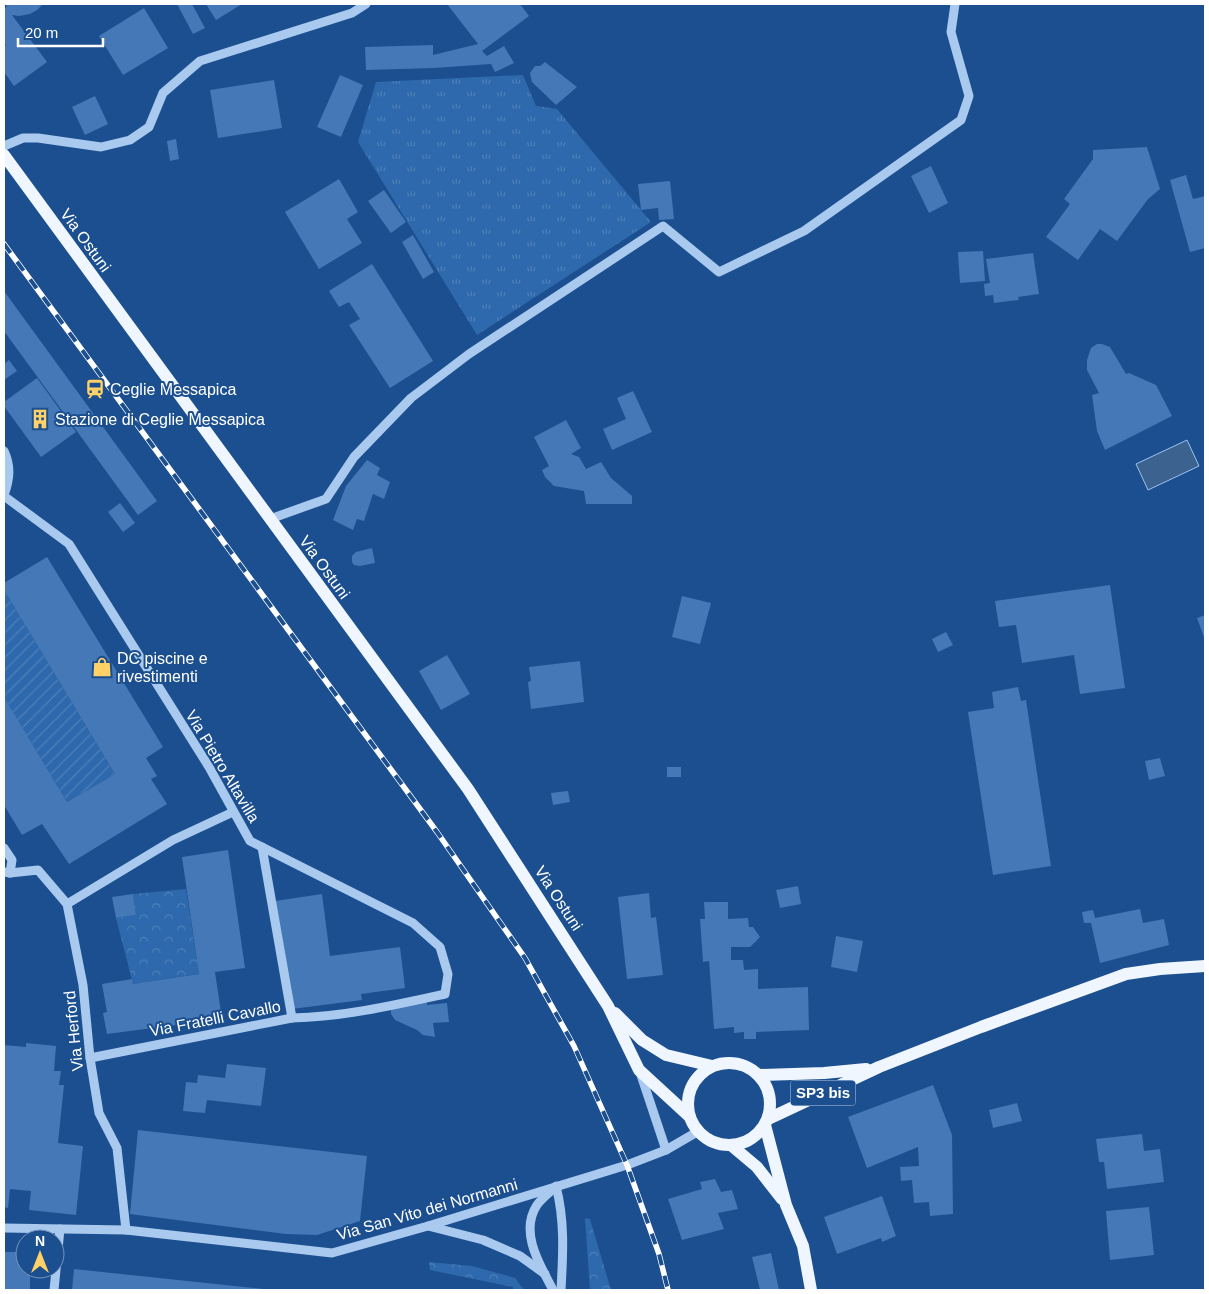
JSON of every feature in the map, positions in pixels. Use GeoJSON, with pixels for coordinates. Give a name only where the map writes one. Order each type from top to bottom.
{"type":"FeatureCollection","features":[{"type":"Feature","properties":{"kind":"main road","name":"Via Ostuni"},"geometry":{"type":"LineString","coordinates":[[4,155],[468,789],[608,1006]]}},
{"type":"Feature","properties":{"kind":"main road","name":"SP3 bis"},"geometry":{"type":"LineString","coordinates":[[766,1122],[879,1067],[1126,974],[1160,969],[1205,966]]}},
{"type":"Feature","properties":{"kind":"main road"},"geometry":{"type":"LineString","coordinates":[[608,1006],[642,1040],[666,1055],[712,1066]]}},
{"type":"Feature","properties":{"kind":"main road"},"geometry":{"type":"LineString","coordinates":[[608,1006],[639,1070],[689,1116]]}},
{"type":"Feature","properties":{"kind":"main road"},"geometry":{"type":"LineString","coordinates":[[766,1122],[757,1135],[745,1143],[732,1146],[713,1143],[697,1132],[689,1116],[687,1106],[691,1087],[700,1075],[712,1066],[724,1063],[748,1068],[764,1082],[770,1100],[766,1122],[786,1205],[803,1246],[811,1290]]}},
{"type":"Feature","properties":{"kind":"main road","name":"SP3 bis"},"geometry":{"type":"LineString","coordinates":[[758,1075],[824,1073],[879,1067]]}},
{"type":"Feature","properties":{"kind":"main road"},"geometry":{"type":"LineString","coordinates":[[732,1146],[757,1167],[786,1205]]}},
{"type":"Feature","properties":{"kind":"street"},"geometry":{"type":"LineString","coordinates":[[4,146],[23,138],[38,138],[101,147],[130,140],[149,127],[164,93],[200,61],[352,13],[366,4]]}},
{"type":"Feature","properties":{"kind":"street"},"geometry":{"type":"LineString","coordinates":[[270,519],[326,499],[354,457],[411,398],[469,354],[663,226],[719,272],[804,231],[961,120],[969,96],[951,32],[955,4]]}},
{"type":"Feature","properties":{"kind":"street"},"geometry":{"type":"LineString","coordinates":[[4,451],[9,467],[9,482],[4,496]]}},
{"type":"Feature","properties":{"kind":"street","name":"Via Pietro Altavilla"},"geometry":{"type":"LineString","coordinates":[[4,496],[69,544],[209,767],[250,841],[413,922],[440,947],[448,974],[445,994],[315,1018],[292,1018]]}},
{"type":"Feature","properties":{"kind":"street"},"geometry":{"type":"LineString","coordinates":[[67,904],[173,840],[234,812]]}},
{"type":"Feature","properties":{"kind":"street","name":"Via Fratelli Cavallo"},"geometry":{"type":"LineString","coordinates":[[90,1058],[292,1018],[262,847]]}},
{"type":"Feature","properties":{"kind":"street"},"geometry":{"type":"LineString","coordinates":[[4,848],[12,860],[7,872]]}},
{"type":"Feature","properties":{"kind":"street","name":"Via Herford"},"geometry":{"type":"LineString","coordinates":[[7,872],[38,870],[67,904],[83,985],[90,1058],[99,1114],[117,1148],[126,1230]]}},
{"type":"Feature","properties":{"kind":"street"},"geometry":{"type":"LineString","coordinates":[[639,1070],[666,1150]]}},
{"type":"Feature","properties":{"kind":"street","name":"Via San Vito dei Normanni"},"geometry":{"type":"LineString","coordinates":[[65,1229],[126,1230],[332,1252],[428,1226],[627,1165],[666,1150],[697,1132]]}},
{"type":"Feature","properties":{"kind":"street"},"geometry":{"type":"LineString","coordinates":[[553,1290],[532,1244],[530,1224],[537,1205],[556,1186]]}},
{"type":"Feature","properties":{"kind":"street"},"geometry":{"type":"LineString","coordinates":[[556,1186],[561,1206],[564,1237],[561,1290]]}},
{"type":"Feature","properties":{"kind":"street"},"geometry":{"type":"LineString","coordinates":[[428,1226],[483,1240],[520,1256],[545,1274]]}},
{"type":"Feature","properties":{"kind":"street","name":"Via San Vito dei Normanni"},"geometry":{"type":"LineString","coordinates":[[4,1228],[60,1229]]}},
{"type":"Feature","properties":{"kind":"green space"},"geometry":{"type":"Polygon","coordinates":[[[523,75],[536,106],[557,109],[651,222],[477,335],[358,142],[376,82],[523,75]]]}},
{"type":"Feature","properties":{"kind":"green space"},"geometry":{"type":"Polygon","coordinates":[[[4,590],[115,774],[67,802],[6,700],[4,701],[4,590]]]}},
{"type":"Feature","properties":{"kind":"green space"},"geometry":{"type":"Polygon","coordinates":[[[186,889],[199,974],[133,984],[116,918],[136,915],[133,894],[186,889]]]}},
{"type":"Feature","properties":{"kind":"green space"},"geometry":{"type":"Polygon","coordinates":[[[585,1218],[590,1219],[611,1290],[590,1290],[585,1218]]]}},
{"type":"Feature","properties":{"kind":"green space"},"geometry":{"type":"Polygon","coordinates":[[[429,1262],[472,1266],[515,1278],[524,1290],[513,1290],[513,1287],[430,1270],[429,1262]]]}},
{"type":"Feature","properties":{"kind":"shaded area"},"geometry":{"type":"Polygon","coordinates":[[[1187,440],[1199,466],[1148,490],[1136,464],[1187,440]]]}},
{"type":"Feature","properties":{"kind":"building"},"geometry":{"type":"Polygon","coordinates":[[[8,4],[43,4],[30,14],[12,15],[47,62],[14,86],[4,72],[4,47],[6,45],[4,41],[4,10],[8,4]]]}},
{"type":"Feature","properties":{"kind":"building"},"geometry":{"type":"Polygon","coordinates":[[[177,4],[192,4],[205,28],[193,34],[177,4]]]}},
{"type":"Feature","properties":{"kind":"building"},"geometry":{"type":"Polygon","coordinates":[[[206,4],[242,4],[216,20],[206,4]]]}},
{"type":"Feature","properties":{"kind":"building"},"geometry":{"type":"Polygon","coordinates":[[[447,4],[520,4],[529,16],[482,51],[487,56],[504,46],[514,63],[495,72],[491,64],[366,70],[365,47],[433,45],[433,55],[478,44],[447,4]]]}},
{"type":"Feature","properties":{"kind":"building"},"geometry":{"type":"Polygon","coordinates":[[[144,8],[168,48],[123,75],[99,36],[144,8]]]}},
{"type":"Feature","properties":{"kind":"building"},"geometry":{"type":"Polygon","coordinates":[[[545,62],[577,87],[556,105],[532,82],[530,73],[535,66],[540,66],[545,62]]]}},
{"type":"Feature","properties":{"kind":"building"},"geometry":{"type":"Polygon","coordinates":[[[340,75],[363,85],[341,137],[317,127],[340,75]]]}},
{"type":"Feature","properties":{"kind":"building"},"geometry":{"type":"Polygon","coordinates":[[[274,80],[282,128],[218,138],[210,90],[274,80]]]}},
{"type":"Feature","properties":{"kind":"building"},"geometry":{"type":"Polygon","coordinates":[[[95,96],[108,124],[85,135],[72,107],[95,96]]]}},
{"type":"Feature","properties":{"kind":"building"},"geometry":{"type":"Polygon","coordinates":[[[176,139],[179,159],[170,161],[167,141],[176,139]]]}},
{"type":"Feature","properties":{"kind":"building"},"geometry":{"type":"Polygon","coordinates":[[[1147,147],[1160,189],[1148,199],[1117,241],[1100,229],[1078,260],[1046,237],[1070,204],[1064,199],[1093,159],[1093,150],[1147,147]]]}},
{"type":"Feature","properties":{"kind":"building"},"geometry":{"type":"Polygon","coordinates":[[[931,166],[948,203],[929,213],[911,176],[931,166]]]}},
{"type":"Feature","properties":{"kind":"building"},"geometry":{"type":"Polygon","coordinates":[[[1186,175],[1193,199],[1205,196],[1205,248],[1190,252],[1170,180],[1186,175]]]}},
{"type":"Feature","properties":{"kind":"building"},"geometry":{"type":"Polygon","coordinates":[[[339,179],[358,212],[347,219],[362,243],[319,269],[285,212],[339,179]]]}},
{"type":"Feature","properties":{"kind":"building"},"geometry":{"type":"Polygon","coordinates":[[[670,181],[674,219],[659,220],[658,208],[641,210],[638,184],[670,181]]]}},
{"type":"Feature","properties":{"kind":"building"},"geometry":{"type":"Polygon","coordinates":[[[384,190],[406,222],[391,233],[368,201],[384,190]]]}},
{"type":"Feature","properties":{"kind":"building"},"geometry":{"type":"Polygon","coordinates":[[[413,235],[434,272],[423,279],[402,242],[413,235]]]}},
{"type":"Feature","properties":{"kind":"building"},"geometry":{"type":"Polygon","coordinates":[[[983,251],[985,281],[960,283],[958,252],[983,251]]]}},
{"type":"Feature","properties":{"kind":"building"},"geometry":{"type":"Polygon","coordinates":[[[1033,253],[1039,294],[1018,297],[1019,300],[994,303],[993,295],[985,296],[984,284],[990,283],[986,259],[1033,253]]]}},
{"type":"Feature","properties":{"kind":"building"},"geometry":{"type":"Polygon","coordinates":[[[372,264],[433,361],[390,388],[349,325],[360,319],[349,302],[339,307],[329,291],[372,264]]]}},
{"type":"Feature","properties":{"kind":"building"},"geometry":{"type":"Polygon","coordinates":[[[4,291],[157,501],[138,515],[4,331],[4,291]]]}},
{"type":"Feature","properties":{"kind":"building"},"geometry":{"type":"Polygon","coordinates":[[[1097,344],[1110,347],[1126,374],[1129,373],[1156,385],[1172,416],[1105,450],[1097,431],[1092,395],[1099,393],[1087,370],[1087,360],[1091,348],[1097,344]]]}},
{"type":"Feature","properties":{"kind":"building"},"geometry":{"type":"Polygon","coordinates":[[[9,360],[17,371],[4,380],[4,364],[9,360]]]}},
{"type":"Feature","properties":{"kind":"building","name":"Stazione di Ceglie Messapica"},"geometry":{"type":"Polygon","coordinates":[[[37,378],[76,432],[41,457],[4,406],[4,402],[37,378]]]}},
{"type":"Feature","properties":{"kind":"building"},"geometry":{"type":"Polygon","coordinates":[[[633,391],[652,432],[612,450],[603,429],[626,419],[617,398],[633,391]]]}},
{"type":"Feature","properties":{"kind":"building"},"geometry":{"type":"Polygon","coordinates":[[[566,420],[581,448],[571,454],[579,457],[586,469],[601,462],[611,478],[632,496],[632,504],[586,504],[584,491],[554,486],[545,477],[542,470],[549,466],[534,437],[566,420]]]}},
{"type":"Feature","properties":{"kind":"building"},"geometry":{"type":"Polygon","coordinates":[[[367,460],[380,468],[377,475],[390,482],[384,499],[373,494],[364,521],[357,519],[353,530],[333,520],[346,486],[367,460]]]}},
{"type":"Feature","properties":{"kind":"building"},"geometry":{"type":"Polygon","coordinates":[[[120,503],[135,523],[123,532],[108,512],[120,503]]]}},
{"type":"Feature","properties":{"kind":"building"},"geometry":{"type":"Polygon","coordinates":[[[372,548],[375,563],[360,566],[354,565],[352,556],[356,552],[372,548]]]}},
{"type":"Feature","properties":{"kind":"building"},"geometry":{"type":"Polygon","coordinates":[[[47,557],[163,747],[146,758],[157,776],[151,779],[167,804],[69,864],[42,824],[22,835],[4,805],[4,701],[6,700],[67,802],[115,774],[4,590],[4,583],[47,557]]]}},
{"type":"Feature","properties":{"kind":"building"},"geometry":{"type":"Polygon","coordinates":[[[1110,585],[1125,688],[1080,694],[1074,655],[1022,663],[1016,625],[999,627],[995,601],[1110,585]]]}},
{"type":"Feature","properties":{"kind":"building"},"geometry":{"type":"Polygon","coordinates":[[[682,596],[711,603],[700,644],[672,637],[682,596]]]}},
{"type":"Feature","properties":{"kind":"building"},"geometry":{"type":"Polygon","coordinates":[[[1205,615],[1205,640],[1197,618],[1205,615]]]}},
{"type":"Feature","properties":{"kind":"building"},"geometry":{"type":"Polygon","coordinates":[[[946,632],[953,645],[938,652],[932,639],[946,632]]]}},
{"type":"Feature","properties":{"kind":"building"},"geometry":{"type":"Polygon","coordinates":[[[447,655],[470,694],[441,710],[419,671],[447,655]]]}},
{"type":"Feature","properties":{"kind":"building"},"geometry":{"type":"Polygon","coordinates":[[[580,661],[584,702],[531,709],[528,682],[531,681],[529,667],[580,661]]]}},
{"type":"Feature","properties":{"kind":"building"},"geometry":{"type":"Polygon","coordinates":[[[1018,687],[1021,701],[1026,700],[1051,866],[993,875],[968,712],[994,708],[992,692],[1018,687]]]}},
{"type":"Feature","properties":{"kind":"building"},"geometry":{"type":"Polygon","coordinates":[[[1160,758],[1165,776],[1149,780],[1145,761],[1160,758]]]}},
{"type":"Feature","properties":{"kind":"building"},"geometry":{"type":"Polygon","coordinates":[[[667,767],[681,767],[681,777],[667,777],[667,767]]]}},
{"type":"Feature","properties":{"kind":"building"},"geometry":{"type":"Polygon","coordinates":[[[568,791],[570,802],[553,805],[551,793],[568,791]]]}},
{"type":"Feature","properties":{"kind":"building"},"geometry":{"type":"Polygon","coordinates":[[[228,850],[245,968],[215,972],[222,1019],[107,1034],[103,1013],[107,1012],[102,984],[132,979],[133,984],[199,974],[182,857],[228,850]]]}},
{"type":"Feature","properties":{"kind":"building"},"geometry":{"type":"Polygon","coordinates":[[[798,886],[801,904],[780,908],[776,890],[798,886]]]}},
{"type":"Feature","properties":{"kind":"building"},"geometry":{"type":"Polygon","coordinates":[[[649,893],[651,918],[656,917],[663,975],[627,979],[618,897],[649,893]]]}},
{"type":"Feature","properties":{"kind":"building"},"geometry":{"type":"Polygon","coordinates":[[[133,894],[136,915],[116,918],[112,897],[133,894]]]}},
{"type":"Feature","properties":{"kind":"building"},"geometry":{"type":"Polygon","coordinates":[[[322,894],[330,956],[400,947],[405,988],[361,994],[362,1000],[292,1009],[275,901],[322,894]]]}},
{"type":"Feature","properties":{"kind":"building"},"geometry":{"type":"Polygon","coordinates":[[[704,902],[728,902],[728,919],[748,918],[749,927],[753,927],[760,937],[750,947],[731,947],[731,960],[743,960],[744,970],[758,969],[758,989],[808,987],[809,1030],[756,1032],[756,1039],[744,1039],[744,1032],[734,1033],[734,1027],[714,1029],[709,961],[703,962],[700,919],[705,919],[704,902]]]}},
{"type":"Feature","properties":{"kind":"building"},"geometry":{"type":"Polygon","coordinates":[[[1140,909],[1143,923],[1164,919],[1169,945],[1100,963],[1091,923],[1084,923],[1082,912],[1093,910],[1095,918],[1140,909]]]}},
{"type":"Feature","properties":{"kind":"building"},"geometry":{"type":"Polygon","coordinates":[[[836,936],[863,941],[857,972],[831,967],[836,936]]]}},
{"type":"Feature","properties":{"kind":"building"},"geometry":{"type":"Polygon","coordinates":[[[427,1001],[427,1005],[447,1003],[449,1022],[433,1023],[435,1037],[423,1035],[417,1030],[395,1020],[391,1014],[391,1009],[427,1001]]]}},
{"type":"Feature","properties":{"kind":"building"},"geometry":{"type":"Polygon","coordinates":[[[26,1043],[56,1046],[54,1071],[61,1071],[59,1085],[64,1085],[58,1143],[83,1146],[76,1215],[29,1210],[31,1191],[10,1189],[8,1208],[4,1207],[4,1045],[26,1047],[26,1043]]]}},
{"type":"Feature","properties":{"kind":"building"},"geometry":{"type":"Polygon","coordinates":[[[227,1064],[266,1068],[261,1106],[207,1100],[205,1113],[183,1111],[186,1082],[197,1083],[198,1075],[225,1078],[227,1064]]]}},
{"type":"Feature","properties":{"kind":"building"},"geometry":{"type":"Polygon","coordinates":[[[933,1085],[952,1135],[953,1214],[930,1216],[929,1202],[914,1203],[912,1180],[901,1181],[900,1167],[919,1166],[918,1147],[867,1168],[848,1117],[933,1085]]]}},
{"type":"Feature","properties":{"kind":"building"},"geometry":{"type":"Polygon","coordinates":[[[1017,1103],[1022,1121],[993,1128],[989,1110],[1017,1103]]]}},
{"type":"Feature","properties":{"kind":"building"},"geometry":{"type":"Polygon","coordinates":[[[138,1130],[367,1156],[360,1221],[317,1235],[286,1234],[130,1214],[138,1130]]]}},
{"type":"Feature","properties":{"kind":"building"},"geometry":{"type":"Polygon","coordinates":[[[1142,1134],[1144,1151],[1160,1149],[1164,1182],[1107,1189],[1104,1162],[1099,1162],[1096,1139],[1142,1134]]]}},
{"type":"Feature","properties":{"kind":"building"},"geometry":{"type":"Polygon","coordinates":[[[715,1179],[721,1192],[732,1190],[738,1209],[718,1213],[724,1229],[682,1240],[668,1199],[702,1189],[700,1182],[715,1179]]]}},
{"type":"Feature","properties":{"kind":"building"},"geometry":{"type":"Polygon","coordinates":[[[882,1196],[896,1236],[882,1242],[881,1238],[837,1254],[824,1217],[882,1196]]]}},
{"type":"Feature","properties":{"kind":"building"},"geometry":{"type":"Polygon","coordinates":[[[1149,1207],[1154,1255],[1110,1260],[1106,1211],[1149,1207]]]}},
{"type":"Feature","properties":{"kind":"building"},"geometry":{"type":"Polygon","coordinates":[[[4,1252],[15,1252],[15,1279],[30,1279],[30,1290],[4,1290],[4,1252]]]}},
{"type":"Feature","properties":{"kind":"building"},"geometry":{"type":"Polygon","coordinates":[[[771,1253],[779,1290],[760,1290],[752,1257],[771,1253]]]}},
{"type":"Feature","properties":{"kind":"building"},"geometry":{"type":"Polygon","coordinates":[[[74,1269],[263,1289],[263,1290],[72,1290],[74,1269]]]}},
{"type":"Feature","properties":{"kind":"railway"},"geometry":{"type":"LineString","coordinates":[[4,244],[437,832],[525,958],[574,1046],[627,1165],[659,1254],[668,1290]]}},
{"type":"Feature","properties":{"kind":"place","name":"Ceglie Messapica"},"geometry":{"type":"Point","coordinates":[95,389]}},
{"type":"Feature","properties":{"kind":"place","name":"Stazione di Ceglie Messapica"},"geometry":{"type":"Point","coordinates":[40,419]}},
{"type":"Feature","properties":{"kind":"place","name":"DC piscine e rivestimenti"},"geometry":{"type":"Point","coordinates":[102,667]}}]}
